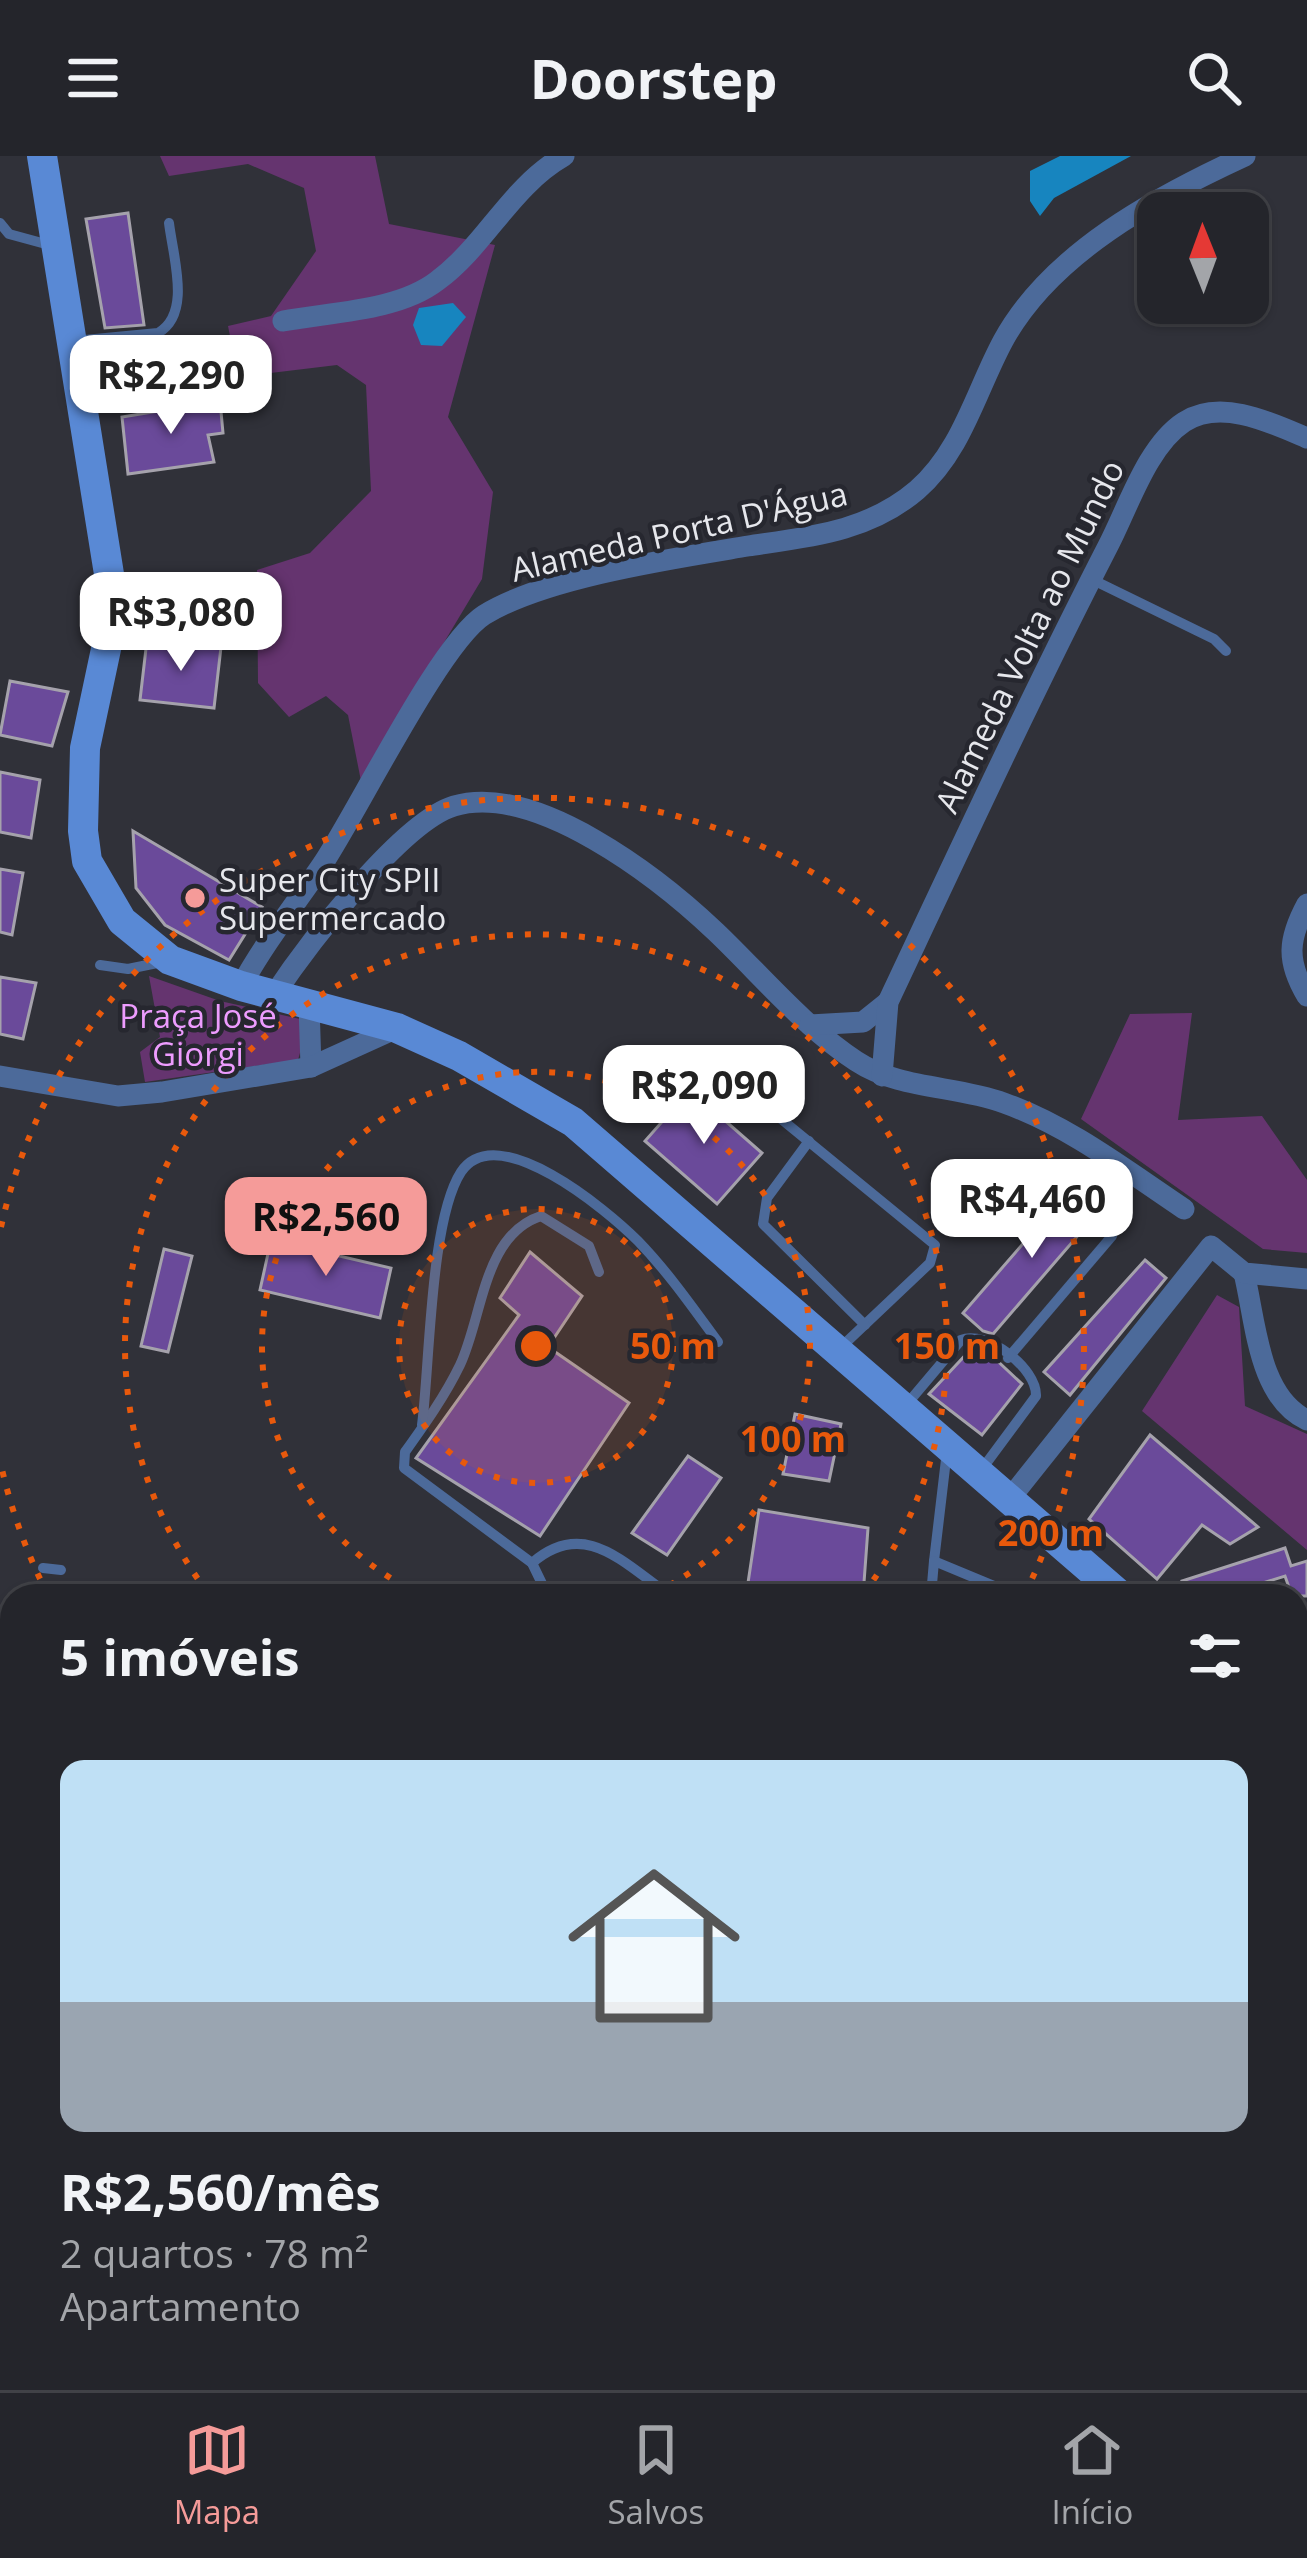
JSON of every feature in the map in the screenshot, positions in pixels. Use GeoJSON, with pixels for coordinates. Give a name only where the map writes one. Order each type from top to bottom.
{"type":"FeatureCollection","features":[{"type":"Feature","properties":{"kind":"street"},"geometry":{"type":"LineString","coordinates":[[42,156],[111,605],[85,748],[87,861],[122,921],[170,960],[241,986],[397,1028],[459,1056],[573,1122],[976,1476],[1107,1584]]}},
{"type":"Feature","properties":{"kind":"street"},"geometry":{"type":"LineString","coordinates":[[284,321],[406,297],[436,282],[509,198],[564,156]]}},
{"type":"Feature","properties":{"kind":"street","name":"Alameda Porta D'Água"},"geometry":{"type":"LineString","coordinates":[[241,986],[391,754],[455,641],[472,623],[534,594],[682,557],[848,530],[886,512],[919,488],[946,455],[1003,341],[1046,280],[1109,234],[1245,156]]}},
{"type":"Feature","properties":{"kind":"street","name":"Alameda Volta ao Mundo"},"geometry":{"type":"LineString","coordinates":[[882,1076],[888,1002],[1091,579],[1165,440],[1185,421],[1238,414],[1307,438]]}},
{"type":"Feature","properties":{"kind":"street"},"geometry":{"type":"LineString","coordinates":[[274,995],[336,914],[426,819],[486,800],[514,803],[591,838],[706,923],[810,1025],[882,1076],[998,1100],[1033,1114],[1184,1209]]}},
{"type":"Feature","properties":{"kind":"street"},"geometry":{"type":"LineString","coordinates":[[1307,904],[1290,935],[1289,953],[1307,996]]}},
{"type":"Feature","properties":{"kind":"street"},"geometry":{"type":"LineString","coordinates":[[810,1025],[863,1022],[888,1002]]}},
{"type":"Feature","properties":{"kind":"street"},"geometry":{"type":"LineString","coordinates":[[309,1004],[311,1067]]}},
{"type":"Feature","properties":{"kind":"street"},"geometry":{"type":"LineString","coordinates":[[0,1076],[118,1096],[311,1067],[397,1028]]}},
{"type":"Feature","properties":{"kind":"street"},"geometry":{"type":"LineString","coordinates":[[1008,1501],[1211,1246],[1244,1273],[1307,1279]]}},
{"type":"Feature","properties":{"kind":"street"},"geometry":{"type":"LineString","coordinates":[[1244,1273],[1270,1382],[1284,1409],[1307,1420]]}},
{"type":"Feature","properties":{"kind":"lane"},"geometry":{"type":"LineString","coordinates":[[0,223],[9,235],[56,247]]}},
{"type":"Feature","properties":{"kind":"lane"},"geometry":{"type":"LineString","coordinates":[[70,341],[158,333],[170,326],[178,306],[170,223]]}},
{"type":"Feature","properties":{"kind":"lane"},"geometry":{"type":"LineString","coordinates":[[1091,579],[1214,639],[1226,650]]}},
{"type":"Feature","properties":{"kind":"lane"},"geometry":{"type":"LineString","coordinates":[[100,965],[128,969],[170,960]]}},
{"type":"Feature","properties":{"kind":"lane"},"geometry":{"type":"LineString","coordinates":[[742,1087],[935,1245],[929,1263],[836,1353]]}},
{"type":"Feature","properties":{"kind":"lane"},"geometry":{"type":"LineString","coordinates":[[809,1141],[767,1198],[763,1224],[865,1325]]}},
{"type":"Feature","properties":{"kind":"lane"},"geometry":{"type":"LineString","coordinates":[[422,1429],[443,1222],[462,1171],[477,1155],[493,1152],[517,1157],[597,1206],[637,1240],[718,1342]]}},
{"type":"Feature","properties":{"kind":"lane"},"geometry":{"type":"LineString","coordinates":[[542,1584],[532,1563],[409,1474],[405,1452],[458,1367],[492,1269],[512,1232],[542,1216],[589,1246],[599,1272]]}},
{"type":"Feature","properties":{"kind":"lane"},"geometry":{"type":"LineString","coordinates":[[1008,1358],[1112,1236]]}},
{"type":"Feature","properties":{"kind":"lane"},"geometry":{"type":"LineString","coordinates":[[901,1411],[961,1340],[982,1337],[1034,1380],[1036,1396],[976,1476]]}},
{"type":"Feature","properties":{"kind":"lane"},"geometry":{"type":"LineString","coordinates":[[932,1584],[947,1450]]}},
{"type":"Feature","properties":{"kind":"lane"},"geometry":{"type":"LineString","coordinates":[[532,1563],[562,1543],[594,1544],[653,1584]]}},
{"type":"Feature","properties":{"kind":"lane"},"geometry":{"type":"LineString","coordinates":[[934,1561],[989,1584]]}},
{"type":"Feature","properties":{"kind":"lane"},"geometry":{"type":"LineString","coordinates":[[43,1568],[61,1570]]}},
{"type":"Feature","properties":{"kind":"green space"},"geometry":{"type":"Polygon","coordinates":[[[160,156],[375,156],[389,224],[495,245],[448,417],[493,492],[482,579],[361,781],[348,715],[326,696],[289,717],[258,683],[257,570],[310,553],[371,491],[366,385],[337,365],[238,377],[228,326],[271,316],[316,251],[304,188],[248,164],[169,176],[160,156]]]}},
{"type":"Feature","properties":{"kind":"green space","name":"Praça José Giorgi"},"geometry":{"type":"Polygon","coordinates":[[[149,976],[220,1001],[300,1019],[307,1028],[298,1060],[145,1082],[140,1052],[160,1037],[149,976]]]}},
{"type":"Feature","properties":{"kind":"green space"},"geometry":{"type":"Polygon","coordinates":[[[1192,1013],[1178,1120],[1262,1116],[1307,1180],[1307,1253],[1263,1249],[1081,1119],[1130,1014],[1192,1013]]]}},
{"type":"Feature","properties":{"kind":"green space"},"geometry":{"type":"Polygon","coordinates":[[[1217,1295],[1239,1307],[1245,1406],[1307,1434],[1307,1550],[1142,1411],[1217,1295]]]}},
{"type":"Feature","properties":{"kind":"water"},"geometry":{"type":"Polygon","coordinates":[[[1060,156],[1131,156],[1054,198],[1040,216],[1030,201],[1030,171],[1060,156]]]}},
{"type":"Feature","properties":{"kind":"water"},"geometry":{"type":"Polygon","coordinates":[[[453,303],[466,317],[442,346],[421,345],[413,325],[419,308],[453,303]]]}},
{"type":"Feature","properties":{"kind":"building"},"geometry":{"type":"Polygon","coordinates":[[[128,213],[144,325],[105,328],[86,219],[128,213]]]}},
{"type":"Feature","properties":{"kind":"building"},"geometry":{"type":"Polygon","coordinates":[[[220,401],[223,433],[208,435],[214,462],[128,474],[122,417],[220,401]]]}},
{"type":"Feature","properties":{"kind":"building"},"geometry":{"type":"Polygon","coordinates":[[[147,640],[221,647],[214,708],[140,700],[147,640]]]}},
{"type":"Feature","properties":{"kind":"building"},"geometry":{"type":"Polygon","coordinates":[[[10,681],[68,692],[52,746],[0,735],[10,681]]]}},
{"type":"Feature","properties":{"kind":"building"},"geometry":{"type":"Polygon","coordinates":[[[0,772],[40,780],[31,838],[0,832],[0,772]]]}},
{"type":"Feature","properties":{"kind":"building","name":"Super City SPII Supermercado"},"geometry":{"type":"Polygon","coordinates":[[[133,831],[262,907],[229,960],[165,925],[136,888],[133,831]]]}},
{"type":"Feature","properties":{"kind":"building"},"geometry":{"type":"Polygon","coordinates":[[[0,869],[23,873],[12,935],[0,932],[0,869]]]}},
{"type":"Feature","properties":{"kind":"building"},"geometry":{"type":"Polygon","coordinates":[[[0,977],[36,983],[23,1039],[0,1034],[0,977]]]}},
{"type":"Feature","properties":{"kind":"building"},"geometry":{"type":"Polygon","coordinates":[[[690,1090],[762,1153],[717,1204],[645,1141],[690,1090]]]}},
{"type":"Feature","properties":{"kind":"building"},"geometry":{"type":"Polygon","coordinates":[[[1073,1186],[1100,1210],[993,1334],[983,1331],[963,1313],[1073,1186]]]}},
{"type":"Feature","properties":{"kind":"building"},"geometry":{"type":"Polygon","coordinates":[[[271,1240],[391,1268],[380,1318],[260,1290],[271,1240]]]}},
{"type":"Feature","properties":{"kind":"building"},"geometry":{"type":"Polygon","coordinates":[[[164,1249],[192,1256],[168,1352],[141,1346],[164,1249]]]}},
{"type":"Feature","properties":{"kind":"building"},"geometry":{"type":"Polygon","coordinates":[[[530,1252],[582,1296],[548,1347],[629,1403],[540,1536],[416,1458],[519,1315],[500,1298],[530,1252]]]}},
{"type":"Feature","properties":{"kind":"building"},"geometry":{"type":"Polygon","coordinates":[[[1145,1260],[1166,1278],[1070,1395],[1044,1372],[1145,1260]]]}},
{"type":"Feature","properties":{"kind":"building"},"geometry":{"type":"Polygon","coordinates":[[[972,1348],[990,1354],[1022,1384],[982,1435],[929,1394],[972,1348]]]}},
{"type":"Feature","properties":{"kind":"building"},"geometry":{"type":"Polygon","coordinates":[[[795,1414],[841,1424],[829,1481],[783,1474],[795,1414]]]}},
{"type":"Feature","properties":{"kind":"building"},"geometry":{"type":"Polygon","coordinates":[[[1150,1435],[1258,1527],[1230,1544],[1202,1525],[1157,1579],[1089,1519],[1150,1435]]]}},
{"type":"Feature","properties":{"kind":"building"},"geometry":{"type":"Polygon","coordinates":[[[688,1456],[721,1478],[667,1555],[632,1533],[688,1456]]]}},
{"type":"Feature","properties":{"kind":"building"},"geometry":{"type":"Polygon","coordinates":[[[759,1510],[868,1528],[864,1584],[748,1584],[759,1510]]]}},
{"type":"Feature","properties":{"kind":"building"},"geometry":{"type":"Polygon","coordinates":[[[1285,1548],[1291,1566],[1307,1561],[1307,1584],[1288,1584],[1285,1576],[1260,1584],[1182,1581],[1285,1548]]]}},
{"type":"Feature","properties":{"kind":"place","name":"Super City SPII Supermercado"},"geometry":{"type":"Point","coordinates":[195,898]}}]}
